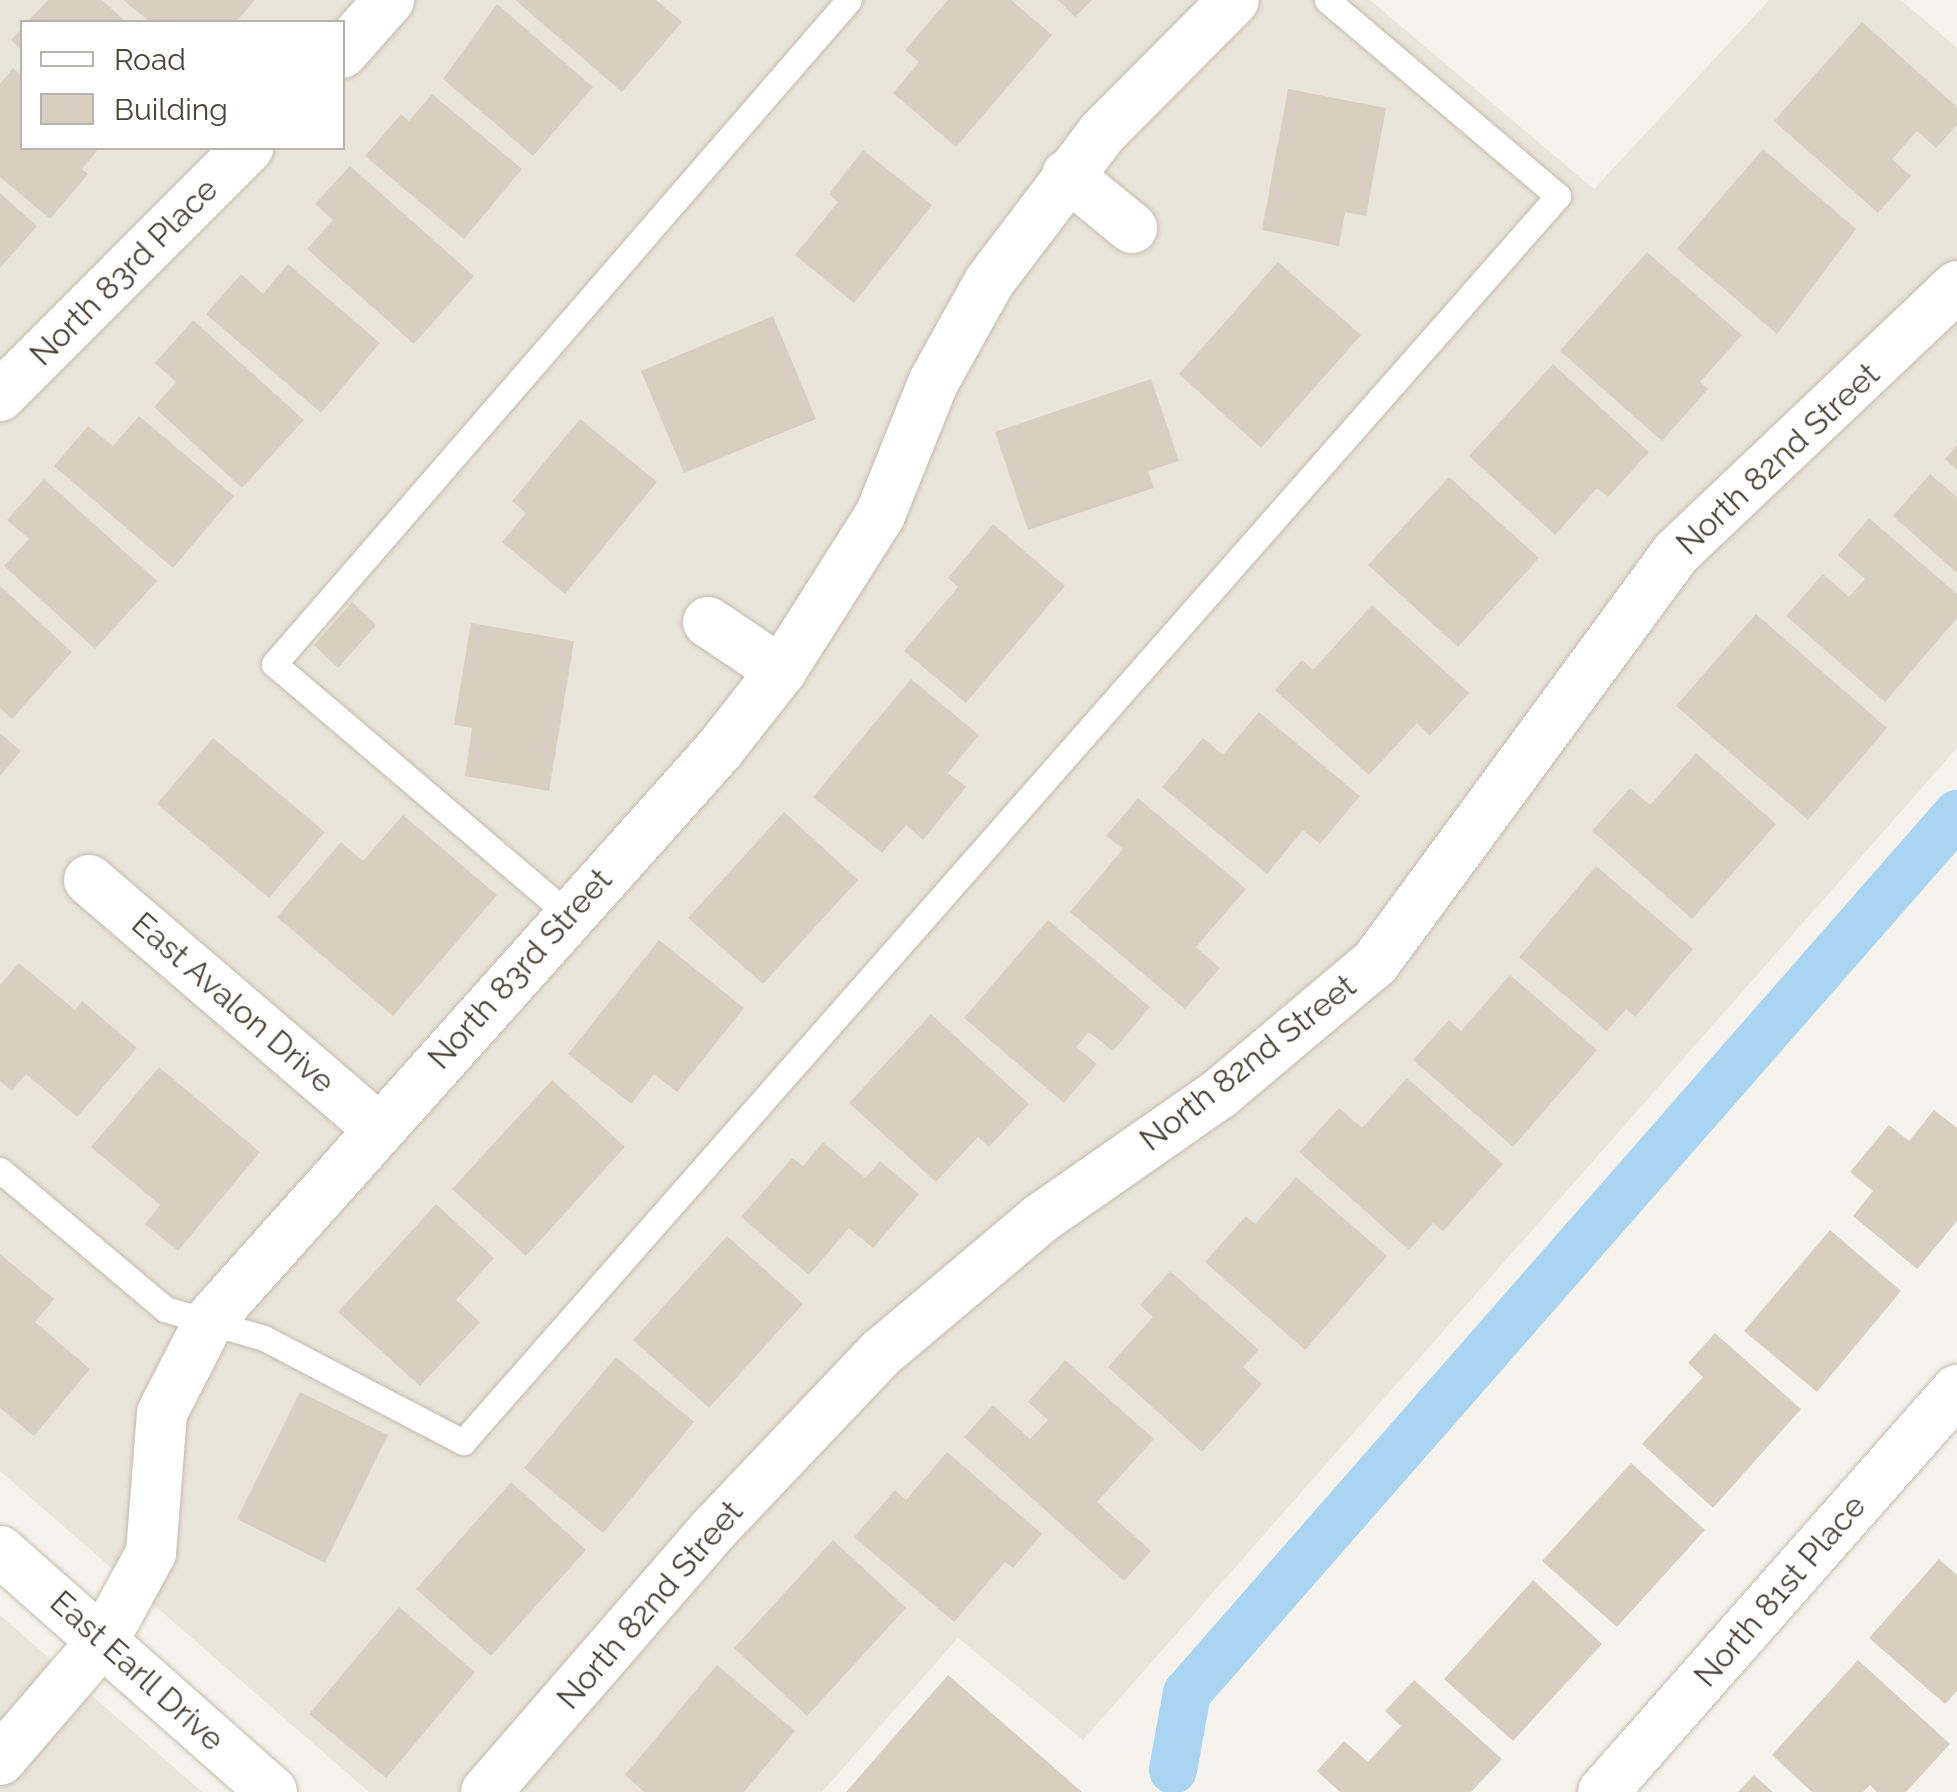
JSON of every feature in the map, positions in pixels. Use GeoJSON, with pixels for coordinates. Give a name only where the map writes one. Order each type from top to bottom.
{"type":"FeatureCollection","features":[{"type":"Feature","properties":{"kind":"street"},"geometry":{"type":"LineString","coordinates":[[345,50],[389,0]]}},
{"type":"Feature","properties":{"kind":"street","name":"North 83rd Street"},"geometry":{"type":"LineString","coordinates":[[0,1760],[104,1639],[151,1553],[162,1412],[209,1321],[781,672],[880,514],[934,381],[989,282],[1067,175],[1143,87],[1234,0]]}},
{"type":"Feature","properties":{"kind":"street","name":"North 83rd Place"},"geometry":{"type":"LineString","coordinates":[[0,396],[246,150]]}},
{"type":"Feature","properties":{"kind":"street"},"geometry":{"type":"LineString","coordinates":[[1067,175],[1132,228]]}},
{"type":"Feature","properties":{"kind":"street","name":"North 82nd Street"},"geometry":{"type":"LineString","coordinates":[[486,1792],[711,1532],[880,1353],[1040,1219],[1218,1095],[1375,963],[1676,553],[1957,286]]}},
{"type":"Feature","properties":{"kind":"street"},"geometry":{"type":"LineString","coordinates":[[708,622],[781,672]]}},
{"type":"Feature","properties":{"kind":"street","name":"East Avalon Drive"},"geometry":{"type":"LineString","coordinates":[[89,880],[377,1127]]}},
{"type":"Feature","properties":{"kind":"street","name":"North 81st Place"},"geometry":{"type":"LineString","coordinates":[[1603,1792],[1957,1390]]}},
{"type":"Feature","properties":{"kind":"street","name":"East Earll Drive"},"geometry":{"type":"LineString","coordinates":[[0,1551],[104,1639],[272,1792]]}},
{"type":"Feature","properties":{"kind":"lane"},"geometry":{"type":"LineString","coordinates":[[569,915],[274,664],[849,0]]}},
{"type":"Feature","properties":{"kind":"lane"},"geometry":{"type":"LineString","coordinates":[[0,1170],[165,1310],[264,1338],[464,1442],[1558,196],[1327,0]]}},
{"type":"Feature","properties":{"kind":"shaded area"},"geometry":{"type":"Polygon","coordinates":[[[0,0],[1370,0],[1594,189],[1769,0],[1901,0],[1957,48],[1957,748],[1083,1740],[958,1638],[822,1792],[369,1792],[0,1471],[0,0]]]}},
{"type":"Feature","properties":{"kind":"shaded area"},"geometry":{"type":"Polygon","coordinates":[[[0,1615],[202,1792],[0,1792],[0,1615]]]}},
{"type":"Feature","properties":{"kind":"building"},"geometry":{"type":"Polygon","coordinates":[[[48,0],[102,0],[124,20],[29,20],[48,0]]]}},
{"type":"Feature","properties":{"kind":"building"},"geometry":{"type":"Polygon","coordinates":[[[123,0],[255,0],[238,20],[148,20],[123,0]]]}},
{"type":"Feature","properties":{"kind":"building"},"geometry":{"type":"Polygon","coordinates":[[[515,0],[656,0],[682,22],[622,92],[515,0]]]}},
{"type":"Feature","properties":{"kind":"building"},"geometry":{"type":"Polygon","coordinates":[[[948,0],[1011,0],[1052,35],[956,147],[893,93],[919,62],[905,50],[948,0]]]}},
{"type":"Feature","properties":{"kind":"building"},"geometry":{"type":"Polygon","coordinates":[[[1058,0],[1092,0],[1075,17],[1058,0]]]}},
{"type":"Feature","properties":{"kind":"building"},"geometry":{"type":"Polygon","coordinates":[[[497,4],[593,87],[533,156],[443,79],[497,4]]]}},
{"type":"Feature","properties":{"kind":"building"},"geometry":{"type":"Polygon","coordinates":[[[1862,22],[1957,107],[1957,125],[1936,148],[1917,131],[1892,159],[1911,176],[1878,213],[1774,121],[1862,22]]]}},
{"type":"Feature","properties":{"kind":"building"},"geometry":{"type":"Polygon","coordinates":[[[20,30],[20,49],[11,40],[20,30]]]}},
{"type":"Feature","properties":{"kind":"building"},"geometry":{"type":"Polygon","coordinates":[[[13,68],[20,74],[20,150],[97,150],[82,169],[88,174],[50,219],[0,177],[0,84],[13,68]]]}},
{"type":"Feature","properties":{"kind":"building"},"geometry":{"type":"Polygon","coordinates":[[[1288,89],[1386,108],[1366,216],[1345,212],[1339,246],[1262,230],[1288,89]]]}},
{"type":"Feature","properties":{"kind":"building"},"geometry":{"type":"Polygon","coordinates":[[[432,94],[522,169],[464,239],[365,156],[401,114],[409,121],[432,94]]]}},
{"type":"Feature","properties":{"kind":"building"},"geometry":{"type":"Polygon","coordinates":[[[1763,149],[1856,229],[1777,334],[1677,249],[1763,149]]]}},
{"type":"Feature","properties":{"kind":"building"},"geometry":{"type":"Polygon","coordinates":[[[863,150],[932,205],[854,303],[795,255],[838,202],[829,194],[863,150]]]}},
{"type":"Feature","properties":{"kind":"building"},"geometry":{"type":"Polygon","coordinates":[[[350,166],[474,276],[414,344],[307,249],[333,220],[315,204],[350,166]]]}},
{"type":"Feature","properties":{"kind":"building"},"geometry":{"type":"Polygon","coordinates":[[[0,193],[37,226],[0,268],[0,193]]]}},
{"type":"Feature","properties":{"kind":"building"},"geometry":{"type":"Polygon","coordinates":[[[1647,252],[1742,335],[1700,382],[1708,389],[1662,441],[1560,351],[1647,252]]]}},
{"type":"Feature","properties":{"kind":"building"},"geometry":{"type":"Polygon","coordinates":[[[1278,262],[1361,335],[1261,448],[1179,374],[1278,262]]]}},
{"type":"Feature","properties":{"kind":"building"},"geometry":{"type":"Polygon","coordinates":[[[288,264],[380,343],[321,413],[206,314],[241,274],[263,294],[288,264]]]}},
{"type":"Feature","properties":{"kind":"building"},"geometry":{"type":"Polygon","coordinates":[[[773,316],[816,419],[684,473],[641,371],[773,316]]]}},
{"type":"Feature","properties":{"kind":"building"},"geometry":{"type":"Polygon","coordinates":[[[193,320],[304,420],[242,488],[154,407],[176,382],[155,363],[193,320]]]}},
{"type":"Feature","properties":{"kind":"building"},"geometry":{"type":"Polygon","coordinates":[[[1553,364],[1649,452],[1608,497],[1597,488],[1555,535],[1469,456],[1553,364]]]}},
{"type":"Feature","properties":{"kind":"building"},"geometry":{"type":"Polygon","coordinates":[[[1151,379],[1179,461],[1148,471],[1154,488],[1028,530],[995,432],[1151,379]]]}},
{"type":"Feature","properties":{"kind":"building"},"geometry":{"type":"Polygon","coordinates":[[[139,416],[234,496],[173,568],[54,466],[88,426],[113,446],[139,416]]]}},
{"type":"Feature","properties":{"kind":"building"},"geometry":{"type":"Polygon","coordinates":[[[580,419],[657,482],[565,594],[502,542],[526,513],[512,501],[580,419]]]}},
{"type":"Feature","properties":{"kind":"building"},"geometry":{"type":"Polygon","coordinates":[[[1957,445],[1957,470],[1945,459],[1957,445]]]}},
{"type":"Feature","properties":{"kind":"building"},"geometry":{"type":"Polygon","coordinates":[[[1930,474],[1957,497],[1957,573],[1893,516],[1930,474]]]}},
{"type":"Feature","properties":{"kind":"building"},"geometry":{"type":"Polygon","coordinates":[[[1449,477],[1539,558],[1458,647],[1368,565],[1449,477]]]}},
{"type":"Feature","properties":{"kind":"building"},"geometry":{"type":"Polygon","coordinates":[[[44,479],[157,581],[95,649],[4,566],[29,539],[7,520],[44,479]]]}},
{"type":"Feature","properties":{"kind":"building"},"geometry":{"type":"Polygon","coordinates":[[[1869,518],[1957,594],[1957,618],[1885,702],[1786,616],[1823,574],[1849,597],[1865,579],[1838,555],[1869,518]]]}},
{"type":"Feature","properties":{"kind":"building"},"geometry":{"type":"Polygon","coordinates":[[[993,524],[1065,586],[966,703],[904,651],[958,587],[948,578],[993,524]]]}},
{"type":"Feature","properties":{"kind":"building"},"geometry":{"type":"Polygon","coordinates":[[[0,586],[72,652],[12,719],[0,708],[0,586]]]}},
{"type":"Feature","properties":{"kind":"building"},"geometry":{"type":"Polygon","coordinates":[[[352,602],[376,625],[338,668],[314,645],[352,602]]]}},
{"type":"Feature","properties":{"kind":"building"},"geometry":{"type":"Polygon","coordinates":[[[1372,605],[1469,693],[1430,736],[1417,723],[1369,775],[1275,690],[1302,660],[1313,670],[1372,605]]]}},
{"type":"Feature","properties":{"kind":"building"},"geometry":{"type":"Polygon","coordinates":[[[1756,614],[1887,728],[1808,820],[1676,706],[1756,614]]]}},
{"type":"Feature","properties":{"kind":"building"},"geometry":{"type":"Polygon","coordinates":[[[471,623],[574,641],[549,791],[465,776],[472,728],[454,725],[471,623]]]}},
{"type":"Feature","properties":{"kind":"building"},"geometry":{"type":"Polygon","coordinates":[[[911,679],[979,735],[948,773],[966,787],[923,840],[906,825],[882,853],[813,797],[911,679]]]}},
{"type":"Feature","properties":{"kind":"building"},"geometry":{"type":"Polygon","coordinates":[[[1259,712],[1360,796],[1320,844],[1303,830],[1267,874],[1162,787],[1203,738],[1223,755],[1259,712]]]}},
{"type":"Feature","properties":{"kind":"building"},"geometry":{"type":"Polygon","coordinates":[[[0,733],[21,751],[0,776],[0,733]]]}},
{"type":"Feature","properties":{"kind":"building"},"geometry":{"type":"Polygon","coordinates":[[[213,738],[325,832],[269,898],[157,804],[213,738]]]}},
{"type":"Feature","properties":{"kind":"building"},"geometry":{"type":"Polygon","coordinates":[[[1696,753],[1776,824],[1692,919],[1592,831],[1630,788],[1650,805],[1696,753]]]}},
{"type":"Feature","properties":{"kind":"building"},"geometry":{"type":"Polygon","coordinates":[[[1138,798],[1246,889],[1196,947],[1220,968],[1185,1009],[1070,912],[1123,849],[1106,836],[1138,798]]]}},
{"type":"Feature","properties":{"kind":"building"},"geometry":{"type":"Polygon","coordinates":[[[784,812],[858,880],[763,984],[688,918],[784,812]]]}},
{"type":"Feature","properties":{"kind":"building"},"geometry":{"type":"Polygon","coordinates":[[[403,815],[497,895],[393,1016],[277,917],[341,842],[363,861],[403,815]]]}},
{"type":"Feature","properties":{"kind":"building"},"geometry":{"type":"Polygon","coordinates":[[[1596,866],[1693,949],[1635,1017],[1626,1009],[1607,1031],[1519,957],[1596,866]]]}},
{"type":"Feature","properties":{"kind":"building"},"geometry":{"type":"Polygon","coordinates":[[[1048,920],[1150,1007],[1113,1051],[1089,1032],[1076,1047],[1097,1064],[1064,1103],[964,1018],[1048,920]]]}},
{"type":"Feature","properties":{"kind":"building"},"geometry":{"type":"Polygon","coordinates":[[[659,940],[744,1008],[677,1092],[654,1074],[631,1104],[568,1054],[659,940]]]}},
{"type":"Feature","properties":{"kind":"building"},"geometry":{"type":"Polygon","coordinates":[[[19,963],[75,1010],[82,1001],[137,1048],[77,1117],[26,1074],[12,1091],[0,1081],[0,985],[19,963]]]}},
{"type":"Feature","properties":{"kind":"building"},"geometry":{"type":"Polygon","coordinates":[[[1510,975],[1597,1050],[1513,1147],[1413,1060],[1449,1020],[1461,1031],[1510,975]]]}},
{"type":"Feature","properties":{"kind":"building"},"geometry":{"type":"Polygon","coordinates":[[[931,1014],[1029,1104],[989,1147],[978,1137],[936,1182],[849,1103],[931,1014]]]}},
{"type":"Feature","properties":{"kind":"building"},"geometry":{"type":"Polygon","coordinates":[[[159,1067],[260,1152],[178,1251],[145,1224],[160,1205],[91,1147],[159,1067]]]}},
{"type":"Feature","properties":{"kind":"building"},"geometry":{"type":"Polygon","coordinates":[[[1407,1078],[1503,1164],[1443,1231],[1433,1223],[1409,1250],[1299,1152],[1339,1108],[1362,1128],[1407,1078]]]}},
{"type":"Feature","properties":{"kind":"building"},"geometry":{"type":"Polygon","coordinates":[[[552,1080],[625,1147],[526,1256],[452,1189],[552,1080]]]}},
{"type":"Feature","properties":{"kind":"building"},"geometry":{"type":"Polygon","coordinates":[[[1934,1110],[1957,1128],[1957,1221],[1917,1269],[1853,1216],[1873,1191],[1850,1172],[1889,1125],[1909,1141],[1934,1110]]]}},
{"type":"Feature","properties":{"kind":"building"},"geometry":{"type":"Polygon","coordinates":[[[823,1142],[865,1178],[880,1161],[919,1194],[873,1248],[849,1228],[809,1275],[741,1217],[792,1158],[803,1166],[823,1142]]]}},
{"type":"Feature","properties":{"kind":"building"},"geometry":{"type":"Polygon","coordinates":[[[1296,1177],[1387,1256],[1305,1350],[1205,1262],[1246,1216],[1255,1224],[1296,1177]]]}},
{"type":"Feature","properties":{"kind":"building"},"geometry":{"type":"Polygon","coordinates":[[[436,1204],[494,1258],[456,1300],[480,1322],[420,1386],[338,1312],[436,1204]]]}},
{"type":"Feature","properties":{"kind":"building"},"geometry":{"type":"Polygon","coordinates":[[[1830,1230],[1901,1291],[1817,1392],[1744,1331],[1830,1230]]]}},
{"type":"Feature","properties":{"kind":"building"},"geometry":{"type":"Polygon","coordinates":[[[727,1236],[803,1304],[709,1408],[633,1340],[727,1236]]]}},
{"type":"Feature","properties":{"kind":"building"},"geometry":{"type":"Polygon","coordinates":[[[0,1254],[54,1299],[35,1322],[90,1369],[34,1436],[0,1408],[0,1254]]]}},
{"type":"Feature","properties":{"kind":"building"},"geometry":{"type":"Polygon","coordinates":[[[1170,1271],[1259,1350],[1243,1367],[1262,1384],[1202,1452],[1108,1367],[1153,1317],[1140,1305],[1170,1271]]]}},
{"type":"Feature","properties":{"kind":"building"},"geometry":{"type":"Polygon","coordinates":[[[1715,1333],[1801,1409],[1713,1508],[1642,1444],[1703,1377],[1688,1363],[1715,1333]]]}},
{"type":"Feature","properties":{"kind":"building"},"geometry":{"type":"Polygon","coordinates":[[[616,1357],[694,1422],[603,1533],[524,1468],[616,1357]]]}},
{"type":"Feature","properties":{"kind":"building"},"geometry":{"type":"Polygon","coordinates":[[[1065,1360],[1154,1439],[1097,1502],[1151,1551],[1124,1581],[964,1437],[993,1405],[1030,1439],[1048,1420],[1028,1402],[1065,1360]]]}},
{"type":"Feature","properties":{"kind":"building"},"geometry":{"type":"Polygon","coordinates":[[[300,1392],[388,1435],[325,1563],[237,1519],[300,1392]]]}},
{"type":"Feature","properties":{"kind":"building"},"geometry":{"type":"Polygon","coordinates":[[[947,1452],[1042,1534],[1013,1568],[1005,1562],[954,1622],[854,1537],[895,1490],[906,1500],[947,1452]]]}},
{"type":"Feature","properties":{"kind":"building"},"geometry":{"type":"Polygon","coordinates":[[[1631,1463],[1705,1530],[1617,1627],[1542,1561],[1631,1463]]]}},
{"type":"Feature","properties":{"kind":"building"},"geometry":{"type":"Polygon","coordinates":[[[511,1482],[586,1550],[491,1656],[416,1589],[511,1482]]]}},
{"type":"Feature","properties":{"kind":"building"},"geometry":{"type":"Polygon","coordinates":[[[833,1540],[906,1608],[807,1716],[734,1648],[833,1540]]]}},
{"type":"Feature","properties":{"kind":"building"},"geometry":{"type":"Polygon","coordinates":[[[1939,1559],[1957,1575],[1957,1691],[1945,1704],[1869,1638],[1939,1559]]]}},
{"type":"Feature","properties":{"kind":"building"},"geometry":{"type":"Polygon","coordinates":[[[1533,1580],[1602,1644],[1513,1741],[1444,1679],[1533,1580]]]}},
{"type":"Feature","properties":{"kind":"building"},"geometry":{"type":"Polygon","coordinates":[[[399,1607],[475,1672],[386,1778],[309,1714],[399,1607]]]}},
{"type":"Feature","properties":{"kind":"building"},"geometry":{"type":"Polygon","coordinates":[[[1858,1660],[1950,1744],[1906,1792],[1877,1792],[1870,1785],[1863,1792],[1812,1792],[1772,1755],[1858,1660]]]}},
{"type":"Feature","properties":{"kind":"building"},"geometry":{"type":"Polygon","coordinates":[[[717,1665],[795,1731],[744,1792],[644,1792],[625,1775],[717,1665]]]}},
{"type":"Feature","properties":{"kind":"building"},"geometry":{"type":"Polygon","coordinates":[[[948,1675],[1082,1792],[846,1792],[948,1675]]]}},
{"type":"Feature","properties":{"kind":"building"},"geometry":{"type":"Polygon","coordinates":[[[1414,1680],[1502,1759],[1471,1792],[1340,1792],[1317,1771],[1344,1741],[1368,1762],[1401,1726],[1385,1711],[1414,1680]]]}},
{"type":"Feature","properties":{"kind":"building"},"geometry":{"type":"Polygon","coordinates":[[[1754,1775],[1773,1792],[1738,1792],[1754,1775]]]}},
{"type":"Feature","properties":{"kind":"waterway"},"geometry":{"type":"LineString","coordinates":[[1173,1770],[1187,1693],[1957,814]]}}]}
